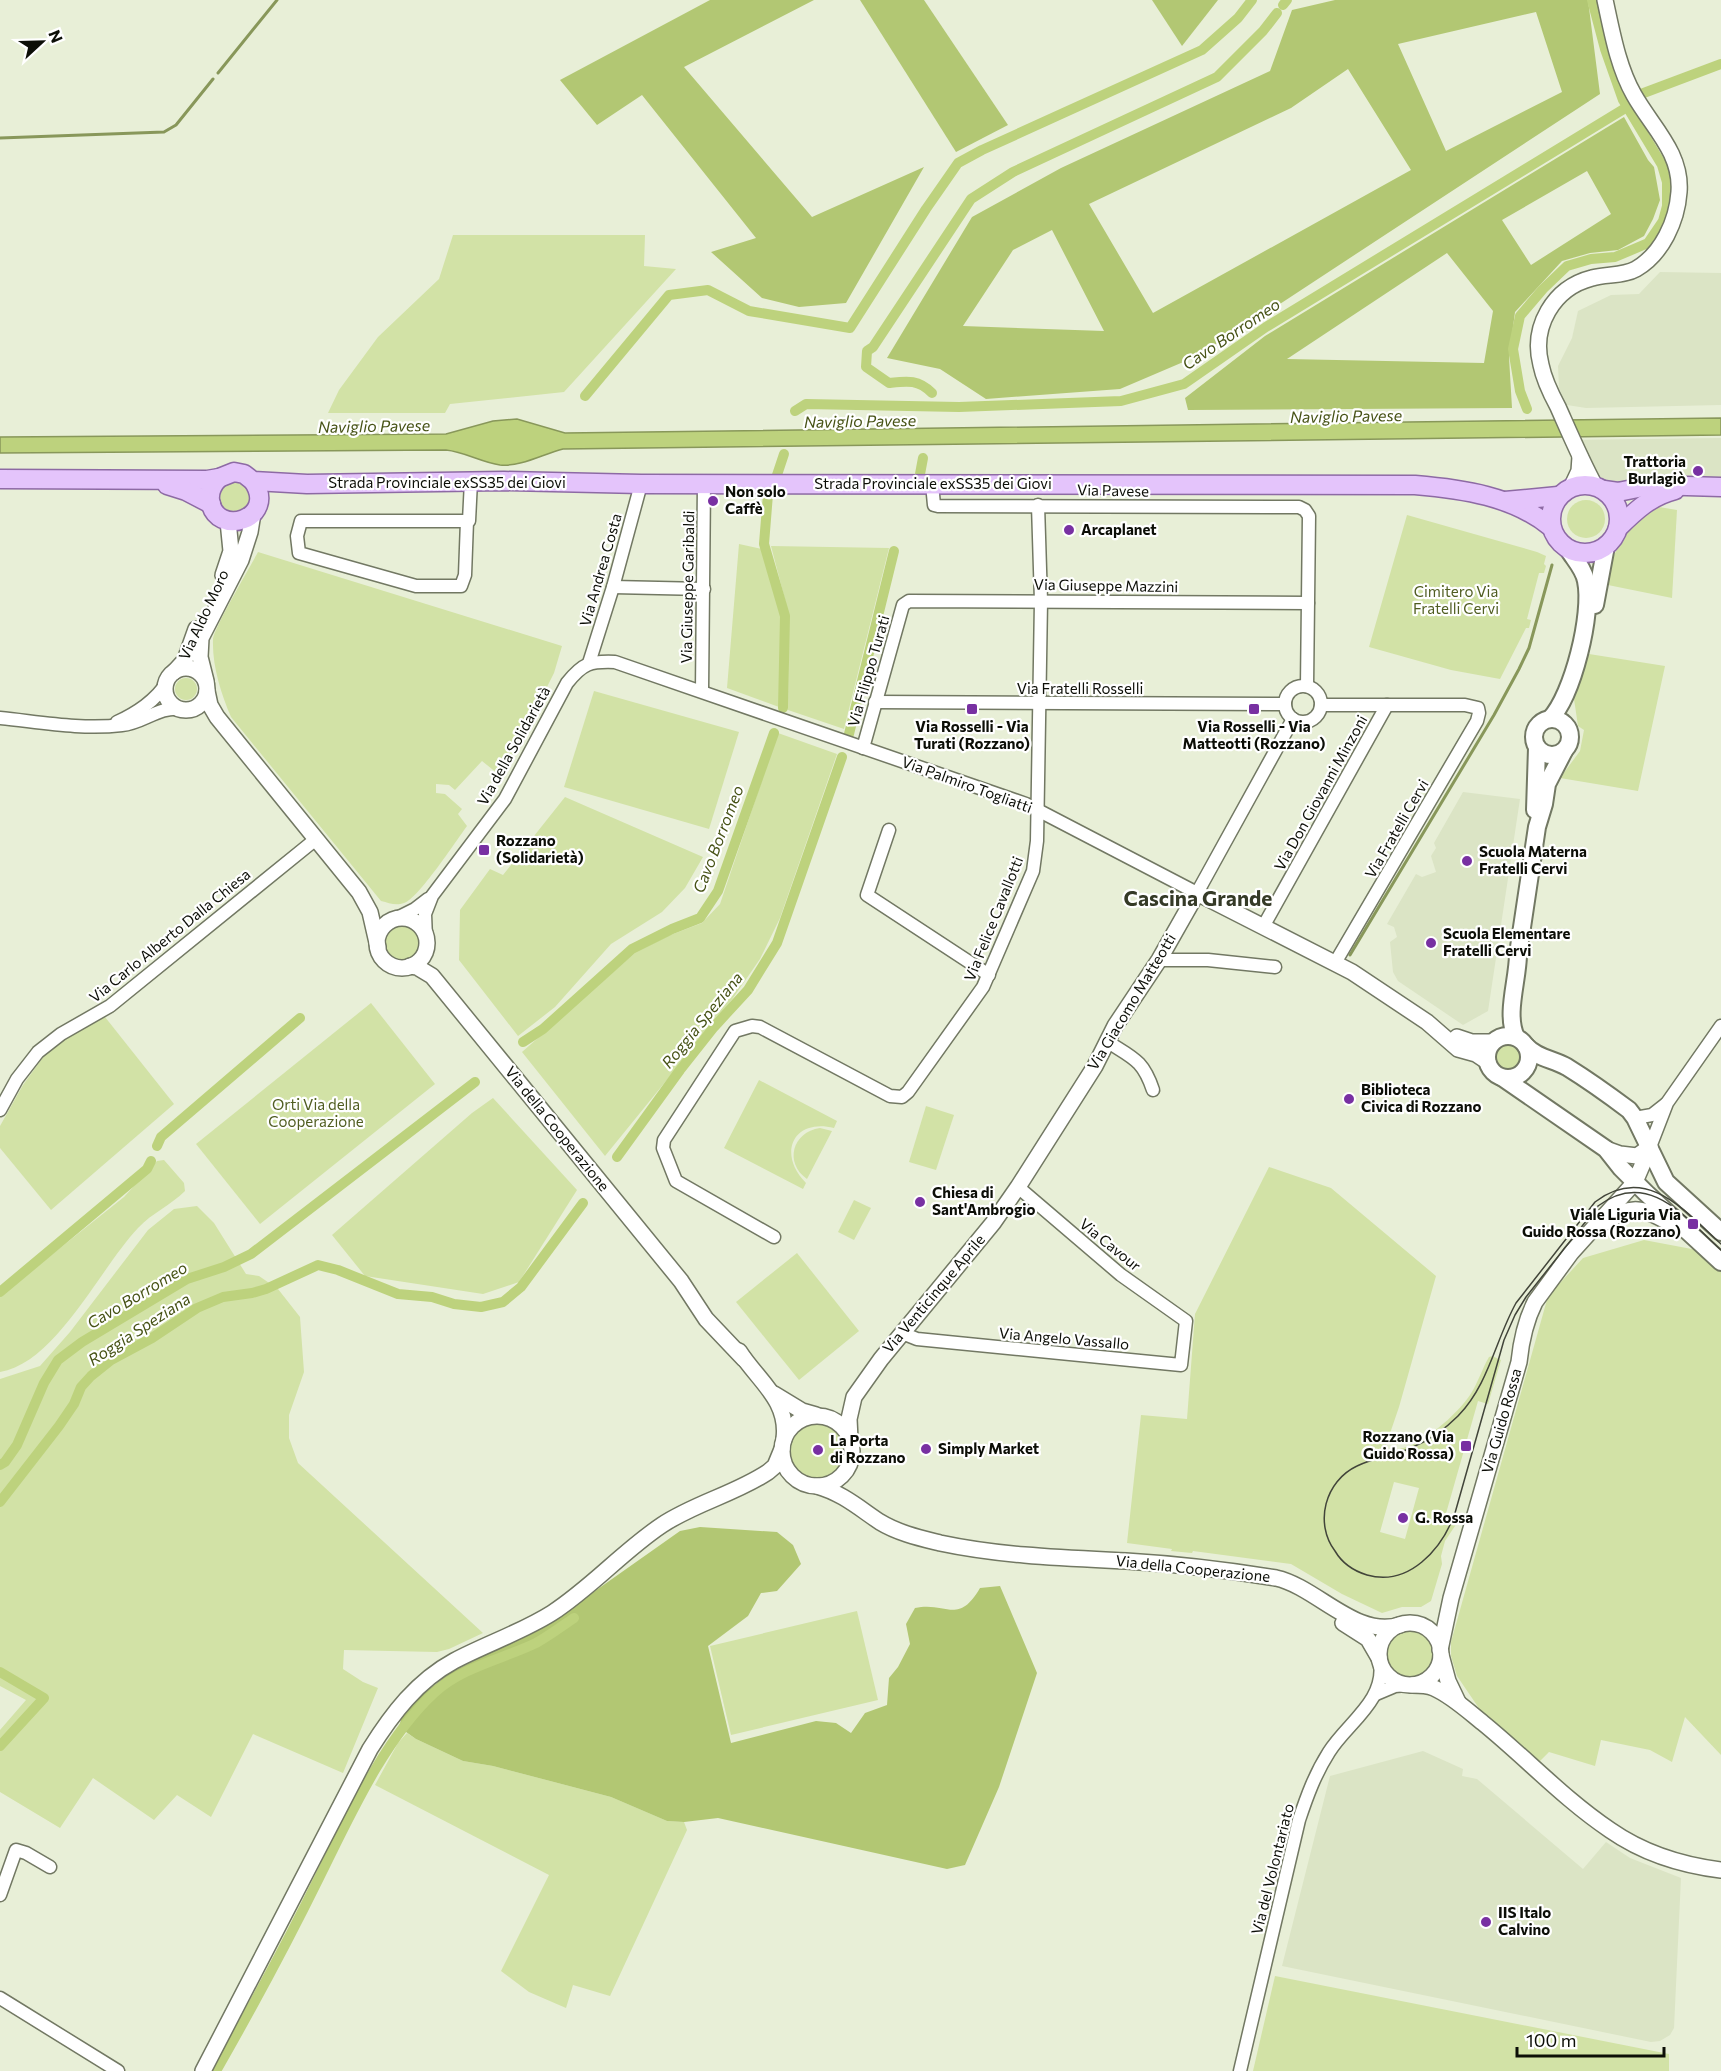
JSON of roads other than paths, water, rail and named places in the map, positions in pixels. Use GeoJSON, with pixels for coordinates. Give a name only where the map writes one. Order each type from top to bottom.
{"type":"FeatureCollection","features":[{"type":"Feature","properties":{"kind":"main road"},"geometry":{"type":"LineString","coordinates":[[256,509],[259,492],[253,481],[239,472],[228,473],[219,478],[211,489],[211,504],[216,513],[228,521],[244,520],[278,492],[307,483]]}},
{"type":"Feature","properties":{"kind":"main road"},"geometry":{"type":"LineString","coordinates":[[0,479],[148,481],[219,478]]}},
{"type":"Feature","properties":{"kind":"main road"},"geometry":{"type":"LineString","coordinates":[[148,481],[186,491],[211,504]]}},
{"type":"Feature","properties":{"kind":"main road"},"geometry":{"type":"LineString","coordinates":[[253,481],[307,483]]}},
{"type":"Feature","properties":{"kind":"main road","name":"Strada Provinciale exSS35 dei Giovi"},"geometry":{"type":"LineString","coordinates":[[307,483],[471,481],[641,484],[1415,485],[1456,489],[1503,501],[1540,518],[1551,527]]}},
{"type":"Feature","properties":{"kind":"main road"},"geometry":{"type":"LineString","coordinates":[[1503,501],[1565,491],[1582,484],[1618,492],[1653,485],[1721,486]]}},
{"type":"Feature","properties":{"kind":"main road"},"geometry":{"type":"LineString","coordinates":[[1568,549],[1586,553],[1599,550],[1612,540],[1618,528],[1642,504],[1663,493],[1689,487]]}},
{"type":"Feature","properties":{"kind":"main road"},"geometry":{"type":"LineString","coordinates":[[1599,488],[1613,500],[1618,509],[1618,528]]}},
{"type":"Feature","properties":{"kind":"main road"},"geometry":{"type":"LineString","coordinates":[[1537,827],[1534,803],[1538,748],[1534,731],[1556,712],[1569,684],[1585,628],[1589,596],[1586,578],[1551,527],[1551,513],[1565,491]]}},
{"type":"Feature","properties":{"kind":"main road"},"geometry":{"type":"LineString","coordinates":[[1585,628],[1593,613],[1606,546]]}},
{"type":"Feature","properties":{"kind":"main road"},"geometry":{"type":"LineString","coordinates":[[1503,1078],[1510,1078],[1523,1072],[1530,1059],[1512,1028],[1511,1019],[1537,827],[1547,784],[1570,738],[1568,729],[1569,684]]}},
{"type":"Feature","properties":{"kind":"main road"},"geometry":{"type":"LineString","coordinates":[[1550,719],[1563,723],[1568,729]]}},
{"type":"Feature","properties":{"kind":"main road"},"geometry":{"type":"LineString","coordinates":[[1538,748],[1550,755],[1564,751]]}},
{"type":"Feature","properties":{"kind":"main road"},"geometry":{"type":"LineString","coordinates":[[1494,1042],[1510,973],[1518,954]]}},
{"type":"Feature","properties":{"kind":"main road"},"geometry":{"type":"LineString","coordinates":[[1721,1232],[1666,1182],[1629,1110],[1581,1076],[1559,1063],[1535,1054],[1521,1041],[1504,1036],[1489,1048],[1488,1062],[1493,1072],[1606,1149],[1635,1182],[1721,1262]]}},
{"type":"Feature","properties":{"kind":"street"},"geometry":{"type":"LineString","coordinates":[[1599,488],[1580,457],[1547,385],[1540,364],[1538,348],[1540,332],[1546,311],[1560,295],[1574,285],[1589,279],[1634,270],[1650,260],[1663,244],[1672,223],[1679,193],[1675,161],[1666,141],[1634,95],[1621,65],[1605,0]]}},
{"type":"Feature","properties":{"kind":"street"},"geometry":{"type":"LineString","coordinates":[[1565,491],[1579,471],[1580,457]]}},
{"type":"Feature","properties":{"kind":"street"},"geometry":{"type":"LineString","coordinates":[[467,521],[301,522],[297,536],[299,553],[416,586],[461,586],[465,575],[471,481]]}},
{"type":"Feature","properties":{"kind":"street","name":"Via Giuseppe Garibaldi"},"geometry":{"type":"LineString","coordinates":[[702,691],[704,483]]}},
{"type":"Feature","properties":{"kind":"street","name":"Via Andrea Costa"},"geometry":{"type":"LineString","coordinates":[[584,665],[613,587],[641,484]]}},
{"type":"Feature","properties":{"kind":"street","name":"Via Pavese"},"geometry":{"type":"LineString","coordinates":[[932,484],[934,505],[1299,507],[1309,516],[1308,603]]}},
{"type":"Feature","properties":{"kind":"street"},"geometry":{"type":"LineString","coordinates":[[1158,507],[1160,484]]}},
{"type":"Feature","properties":{"kind":"street","name":"Via Felice Cavallotti"},"geometry":{"type":"LineString","coordinates":[[774,1237],[681,1186],[676,1181],[663,1148],[666,1136],[735,1031],[743,1027],[760,1027],[890,1096],[902,1097],[980,994],[1032,871],[1039,827],[1041,601],[1038,505]]}},
{"type":"Feature","properties":{"kind":"street","name":"Via Aldo Moro"},"geometry":{"type":"LineString","coordinates":[[206,686],[200,657],[201,638],[241,560],[256,509]]}},
{"type":"Feature","properties":{"kind":"street","name":"Via Aldo Moro"},"geometry":{"type":"LineString","coordinates":[[104,726],[122,720],[159,693],[185,660],[199,623],[229,560],[231,544],[228,521]]}},
{"type":"Feature","properties":{"kind":"street"},"geometry":{"type":"LineString","coordinates":[[613,587],[704,589]]}},
{"type":"Feature","properties":{"kind":"street","name":"Via Giuseppe Mazzini"},"geometry":{"type":"LineString","coordinates":[[905,602],[1308,603]]}},
{"type":"Feature","properties":{"kind":"street","name":"Via Filippo Turati"},"geometry":{"type":"LineString","coordinates":[[863,748],[874,702],[905,602]]}},
{"type":"Feature","properties":{"kind":"street"},"geometry":{"type":"LineString","coordinates":[[1307,686],[1308,603]]}},
{"type":"Feature","properties":{"kind":"street","name":"Via Palmiro Togliatti"},"geometry":{"type":"LineString","coordinates":[[584,665],[615,662],[1026,804],[1352,972],[1427,1022],[1461,1039],[1472,1042],[1494,1042]]}},
{"type":"Feature","properties":{"kind":"street","name":"Via della Solidarietà"},"geometry":{"type":"LineString","coordinates":[[398,919],[432,896],[502,804],[560,694],[584,665]]}},
{"type":"Feature","properties":{"kind":"street"},"geometry":{"type":"LineString","coordinates":[[222,723],[204,714],[174,706],[166,690],[171,677],[183,668],[194,669],[201,674],[210,705],[222,723],[359,892],[370,912],[382,957],[399,968],[410,966],[422,958],[426,944],[420,927],[383,911],[359,892]]}},
{"type":"Feature","properties":{"kind":"street"},"geometry":{"type":"LineString","coordinates":[[185,710],[202,704],[206,686]]}},
{"type":"Feature","properties":{"kind":"street"},"geometry":{"type":"LineString","coordinates":[[1307,686],[1318,694],[1320,712],[1312,720],[1300,722],[1293,719],[1285,704],[1290,691],[1307,686]]}},
{"type":"Feature","properties":{"kind":"street","name":"Via Fratelli Rosselli"},"geometry":{"type":"LineString","coordinates":[[874,702],[1285,704]]}},
{"type":"Feature","properties":{"kind":"street"},"geometry":{"type":"LineString","coordinates":[[1321,705],[1387,705]]}},
{"type":"Feature","properties":{"kind":"street","name":"Via Fratelli Cervi"},"geometry":{"type":"LineString","coordinates":[[1335,963],[1477,721],[1479,713],[1478,708],[1464,705],[1387,705]]}},
{"type":"Feature","properties":{"kind":"street","name":"Via Don Giovanni Minzoni"},"geometry":{"type":"LineString","coordinates":[[1263,927],[1387,705]]}},
{"type":"Feature","properties":{"kind":"street","name":"Via Aldo Moro"},"geometry":{"type":"LineString","coordinates":[[0,718],[104,726],[130,724],[163,710],[185,710]]}},
{"type":"Feature","properties":{"kind":"street","name":"Via Giacomo Matteotti"},"geometry":{"type":"LineString","coordinates":[[1018,1187],[1159,960],[1293,719]]}},
{"type":"Feature","properties":{"kind":"street"},"geometry":{"type":"LineString","coordinates":[[889,830],[867,895],[989,975]]}},
{"type":"Feature","properties":{"kind":"street","name":"Via Carlo Alberto Dalla Chiesa"},"geometry":{"type":"LineString","coordinates":[[0,1110],[17,1079],[38,1052],[61,1034],[110,1006],[316,839]]}},
{"type":"Feature","properties":{"kind":"street","name":"Via della Solidarietà"},"geometry":{"type":"LineString","coordinates":[[426,944],[425,914],[432,896]]}},
{"type":"Feature","properties":{"kind":"street"},"geometry":{"type":"LineString","coordinates":[[378,947],[380,933],[398,919]]}},
{"type":"Feature","properties":{"kind":"street","name":"Via della Cooperazione"},"geometry":{"type":"LineString","coordinates":[[426,944],[432,976]]}},
{"type":"Feature","properties":{"kind":"street"},"geometry":{"type":"LineString","coordinates":[[1159,960],[1208,960],[1275,967]]}},
{"type":"Feature","properties":{"kind":"street","name":"Via della Cooperazione"},"geometry":{"type":"LineString","coordinates":[[410,966],[417,967],[432,976],[681,1281],[713,1313],[744,1359],[771,1392],[784,1417],[783,1444]]}},
{"type":"Feature","properties":{"kind":"street","name":"Via Palmiro Togliatti"},"geometry":{"type":"LineString","coordinates":[[1427,1022],[1458,1049],[1476,1054],[1488,1062]]}},
{"type":"Feature","properties":{"kind":"street"},"geometry":{"type":"LineString","coordinates":[[1606,1149],[1637,1156],[1650,1147],[1667,1104],[1721,1026]]}},
{"type":"Feature","properties":{"kind":"street"},"geometry":{"type":"LineString","coordinates":[[1108,1042],[1140,1063],[1148,1074],[1153,1090]]}},
{"type":"Feature","properties":{"kind":"street"},"geometry":{"type":"LineString","coordinates":[[1635,1118],[1652,1115],[1667,1104]]}},
{"type":"Feature","properties":{"kind":"street","name":"Via Guido Rossa"},"geometry":{"type":"LineString","coordinates":[[1571,1253],[1635,1182],[1650,1147]]}},
{"type":"Feature","properties":{"kind":"street","name":"Via Guido Rossa"},"geometry":{"type":"LineString","coordinates":[[1460,1705],[1446,1676],[1440,1652],[1451,1598],[1516,1373],[1531,1310],[1618,1186],[1621,1168]]}},
{"type":"Feature","properties":{"kind":"street","name":"Via Cavour"},"geometry":{"type":"LineString","coordinates":[[1018,1187],[1121,1275],[1186,1321]]}},
{"type":"Feature","properties":{"kind":"street","name":"Via Venticinque Aprile"},"geometry":{"type":"LineString","coordinates":[[820,1416],[835,1413],[852,1402],[881,1359],[993,1223],[1018,1187]]}},
{"type":"Feature","properties":{"kind":"street","name":"Via Guido Rossa"},"geometry":{"type":"LineString","coordinates":[[1571,1253],[1611,1219],[1631,1209],[1640,1208],[1650,1212],[1692,1235]]}},
{"type":"Feature","properties":{"kind":"street","name":"Via Angelo Vassallo"},"geometry":{"type":"LineString","coordinates":[[902,1333],[917,1339],[1181,1365],[1186,1321]]}},
{"type":"Feature","properties":{"kind":"street","name":"Via della Cooperazione"},"geometry":{"type":"LineString","coordinates":[[771,1392],[802,1411],[820,1416]]}},
{"type":"Feature","properties":{"kind":"street","name":"Via Venticinque Aprile"},"geometry":{"type":"LineString","coordinates":[[850,1438],[849,1419],[852,1402]]}},
{"type":"Feature","properties":{"kind":"street"},"geometry":{"type":"LineString","coordinates":[[203,2071],[370,1749],[390,1717],[418,1687],[452,1662],[517,1630],[600,1564],[679,1515],[773,1468],[790,1429],[798,1422],[807,1417],[820,1416],[832,1419],[841,1425],[850,1438],[852,1453],[850,1464],[846,1471],[833,1482],[817,1486],[808,1485],[796,1479],[761,1476]]}},
{"type":"Feature","properties":{"kind":"street"},"geometry":{"type":"LineString","coordinates":[[783,1444],[784,1462],[796,1479]]}},
{"type":"Feature","properties":{"kind":"street","name":"Via della Cooperazione"},"geometry":{"type":"LineString","coordinates":[[850,1464],[850,1486],[865,1509]]}},
{"type":"Feature","properties":{"kind":"street","name":"Via della Cooperazione"},"geometry":{"type":"LineString","coordinates":[[817,1486],[840,1494],[890,1527],[927,1540],[1280,1589],[1359,1632],[1371,1643],[1380,1660]]}},
{"type":"Feature","properties":{"kind":"street","name":"Via della Cooperazione"},"geometry":{"type":"LineString","coordinates":[[1081,1560],[1129,1561],[1280,1579],[1369,1625],[1387,1628],[1406,1624]]}},
{"type":"Feature","properties":{"kind":"street","name":"Via Guido Rossa"},"geometry":{"type":"LineString","coordinates":[[1406,1624],[1425,1622],[1437,1616],[1451,1598]]}},
{"type":"Feature","properties":{"kind":"street"},"geometry":{"type":"LineString","coordinates":[[1406,1624],[1424,1627],[1432,1633],[1438,1641],[1440,1652],[1438,1665],[1432,1675],[1423,1682],[1395,1686],[1376,1694],[1381,1678],[1380,1647],[1385,1636],[1406,1624]]}},
{"type":"Feature","properties":{"kind":"street"},"geometry":{"type":"LineString","coordinates":[[1380,1660],[1390,1678],[1409,1685]]}},
{"type":"Feature","properties":{"kind":"street","name":"Via Guido Rossa"},"geometry":{"type":"LineString","coordinates":[[1409,1685],[1432,1688],[1460,1705],[1608,1829],[1653,1854],[1679,1863],[1721,1870]]}},
{"type":"Feature","properties":{"kind":"street","name":"Via del Volontariato"},"geometry":{"type":"LineString","coordinates":[[1240,2071],[1296,1831],[1311,1783],[1330,1750],[1376,1694]]}},
{"type":"Feature","properties":{"kind":"street"},"geometry":{"type":"LineString","coordinates":[[0,1895],[15,1850],[26,1853],[50,1867]]}},
{"type":"Feature","properties":{"kind":"street"},"geometry":{"type":"LineString","coordinates":[[0,1998],[118,2071]]}},
{"type":"Feature","properties":{"kind":"waterway"},"geometry":{"type":"LineString","coordinates":[[218,73],[277,0]]}},
{"type":"Feature","properties":{"kind":"waterway"},"geometry":{"type":"LineString","coordinates":[[585,396],[669,295],[708,290],[749,311],[850,328],[958,163],[1202,50],[1238,18],[1252,0]]}},
{"type":"Feature","properties":{"kind":"waterway"},"geometry":{"type":"LineString","coordinates":[[1283,5],[1287,0]]}},
{"type":"Feature","properties":{"kind":"waterway"},"geometry":{"type":"LineString","coordinates":[[1527,409],[1520,391],[1513,349],[1520,316],[1567,266],[1591,259],[1615,257],[1648,243],[1663,221],[1667,206],[1667,182],[1662,165],[1623,100],[1605,49],[1592,0]]}},
{"type":"Feature","properties":{"kind":"waterway"},"geometry":{"type":"LineString","coordinates":[[932,393],[917,383],[889,383],[866,367],[867,351],[873,347],[971,199],[1013,172],[1217,77],[1263,31],[1277,13]]}},
{"type":"Feature","properties":{"kind":"waterway","name":"Cavo Borromeo"},"geometry":{"type":"LineString","coordinates":[[1641,94],[1721,64]]}},
{"type":"Feature","properties":{"kind":"waterway"},"geometry":{"type":"LineString","coordinates":[[0,138],[164,132],[176,125],[213,79]]}},
{"type":"Feature","properties":{"kind":"waterway","name":"Cavo Borromeo"},"geometry":{"type":"LineString","coordinates":[[795,411],[806,404],[959,407],[1121,401],[1184,384],[1266,327],[1632,104]]}},
{"type":"Feature","properties":{"kind":"waterway","name":"Cavo Borromeo"},"geometry":{"type":"LineString","coordinates":[[777,475],[784,454]]}},
{"type":"Feature","properties":{"kind":"waterway","name":"Roggia Speziana"},"geometry":{"type":"LineString","coordinates":[[920,474],[923,458]]}},
{"type":"Feature","properties":{"kind":"waterway","name":"Cavo Borromeo"},"geometry":{"type":"LineString","coordinates":[[768,494],[764,544],[785,616],[783,708]]}},
{"type":"Feature","properties":{"kind":"waterway","name":"Roggia Speziana"},"geometry":{"type":"LineString","coordinates":[[849,734],[894,551]]}},
{"type":"Feature","properties":{"kind":"waterway"},"geometry":{"type":"LineString","coordinates":[[1350,955],[1494,715],[1519,669],[1529,648],[1552,565]]}},
{"type":"Feature","properties":{"kind":"waterway","name":"Cavo Borromeo"},"geometry":{"type":"LineString","coordinates":[[523,1042],[543,1029],[632,949],[700,918],[718,891],[774,733]]}},
{"type":"Feature","properties":{"kind":"waterway","name":"Roggia Speziana"},"geometry":{"type":"LineString","coordinates":[[617,1157],[680,1070],[714,1027],[748,990],[777,943],[842,757]]}},
{"type":"Feature","properties":{"kind":"waterway"},"geometry":{"type":"LineString","coordinates":[[157,1146],[161,1137],[300,1018]]}},
{"type":"Feature","properties":{"kind":"waterway","name":"Cavo Borromeo"},"geometry":{"type":"LineString","coordinates":[[0,1465],[5,1462],[17,1445],[44,1383],[58,1360],[82,1342],[187,1279],[224,1267],[251,1254],[475,1082]]}},
{"type":"Feature","properties":{"kind":"waterway"},"geometry":{"type":"LineString","coordinates":[[0,1292],[147,1169],[151,1161]]}},
{"type":"Feature","properties":{"kind":"waterway","name":"Roggia Speziana"},"geometry":{"type":"LineString","coordinates":[[0,1502],[59,1426],[74,1404],[81,1387],[91,1376],[111,1360],[152,1338],[197,1308],[223,1297],[266,1289],[318,1265],[338,1270],[398,1294],[432,1297],[454,1304],[481,1307],[503,1302],[521,1287],[583,1203]]}},
{"type":"Feature","properties":{"kind":"waterway"},"geometry":{"type":"LineString","coordinates":[[216,2071],[282,1951],[355,1805],[399,1733],[434,1693],[457,1676],[536,1643],[574,1618]]}},
{"type":"Feature","properties":{"kind":"waterway"},"geometry":{"type":"LineString","coordinates":[[0,1672],[44,1698],[0,1746]]}},
{"type":"Feature","properties":{"kind":"tram line"},"geometry":{"type":"LineString","coordinates":[[1721,1244],[1679,1206],[1648,1189],[1631,1187],[1614,1191],[1595,1202],[1516,1303],[1477,1390],[1469,1404],[1458,1416],[1443,1430],[1425,1441],[1406,1450],[1357,1466],[1337,1482],[1330,1492],[1324,1516],[1329,1540],[1341,1559],[1367,1575],[1382,1577],[1397,1575],[1422,1562],[1442,1540],[1455,1513],[1504,1340],[1515,1315],[1526,1297],[1598,1206],[1616,1196],[1633,1192],[1650,1195],[1680,1212],[1721,1250]]}},
{"type":"Feature","properties":{"kind":"place","name":"Trattoria Burlagiò"},"geometry":{"type":"Point","coordinates":[1698,471]}},
{"type":"Feature","properties":{"kind":"place","name":"Non solo Caffè"},"geometry":{"type":"Point","coordinates":[713,501]}},
{"type":"Feature","properties":{"kind":"place","name":"Arcaplanet"},"geometry":{"type":"Point","coordinates":[1069,530]}},
{"type":"Feature","properties":{"kind":"place","name":"Via Rosselli - Via Turati (Rozzano)"},"geometry":{"type":"Point","coordinates":[972,709]}},
{"type":"Feature","properties":{"kind":"place","name":"Via Rosselli - Via Matteotti (Rozzano)"},"geometry":{"type":"Point","coordinates":[1254,709]}},
{"type":"Feature","properties":{"kind":"place","name":"Rozzano (Solidarietà)"},"geometry":{"type":"Point","coordinates":[484,850]}},
{"type":"Feature","properties":{"kind":"place","name":"Scuola Materna Fratelli Cervi"},"geometry":{"type":"Point","coordinates":[1467,861]}},
{"type":"Feature","properties":{"kind":"place","name":"Scuola Elementare Fratelli Cervi"},"geometry":{"type":"Point","coordinates":[1431,943]}},
{"type":"Feature","properties":{"kind":"place","name":"Biblioteca Civica di Rozzano"},"geometry":{"type":"Point","coordinates":[1349,1099]}},
{"type":"Feature","properties":{"kind":"place","name":"Chiesa di Sant'Ambrogio"},"geometry":{"type":"Point","coordinates":[920,1202]}},
{"type":"Feature","properties":{"kind":"place","name":"Viale Liguria Via Guido Rossa (Rozzano)"},"geometry":{"type":"Point","coordinates":[1693,1224]}},
{"type":"Feature","properties":{"kind":"place","name":"Rozzano (Via Guido Rossa)"},"geometry":{"type":"Point","coordinates":[1466,1446]}},
{"type":"Feature","properties":{"kind":"place","name":"Simply Market"},"geometry":{"type":"Point","coordinates":[926,1449]}},
{"type":"Feature","properties":{"kind":"place","name":"La Porta di Rozzano"},"geometry":{"type":"Point","coordinates":[818,1450]}},
{"type":"Feature","properties":{"kind":"place","name":"G. Rossa"},"geometry":{"type":"Point","coordinates":[1403,1518]}},
{"type":"Feature","properties":{"kind":"place","name":"IIS Italo Calvino"},"geometry":{"type":"Point","coordinates":[1486,1922]}},
{"type":"Feature","properties":{"kind":"district","name":"Cascina Grande"},"geometry":{"type":"Point","coordinates":[1198,899]}},
{"type":"Feature","properties":{"kind":"water label","name":"Naviglio Pavese"},"geometry":{"type":"Point","coordinates":[1346,416]}},
{"type":"Feature","properties":{"kind":"water label","name":"Naviglio Pavese"},"geometry":{"type":"Point","coordinates":[860,421]}},
{"type":"Feature","properties":{"kind":"water label","name":"Naviglio Pavese"},"geometry":{"type":"Point","coordinates":[374,426]}},
{"type":"Feature","properties":{"kind":"park label","name":"Cimitero Via Fratelli Cervi"},"geometry":{"type":"Point","coordinates":[1456,600]}},
{"type":"Feature","properties":{"kind":"park label","name":"Orti Via della Cooperazione"},"geometry":{"type":"Point","coordinates":[316,1114]}}]}
